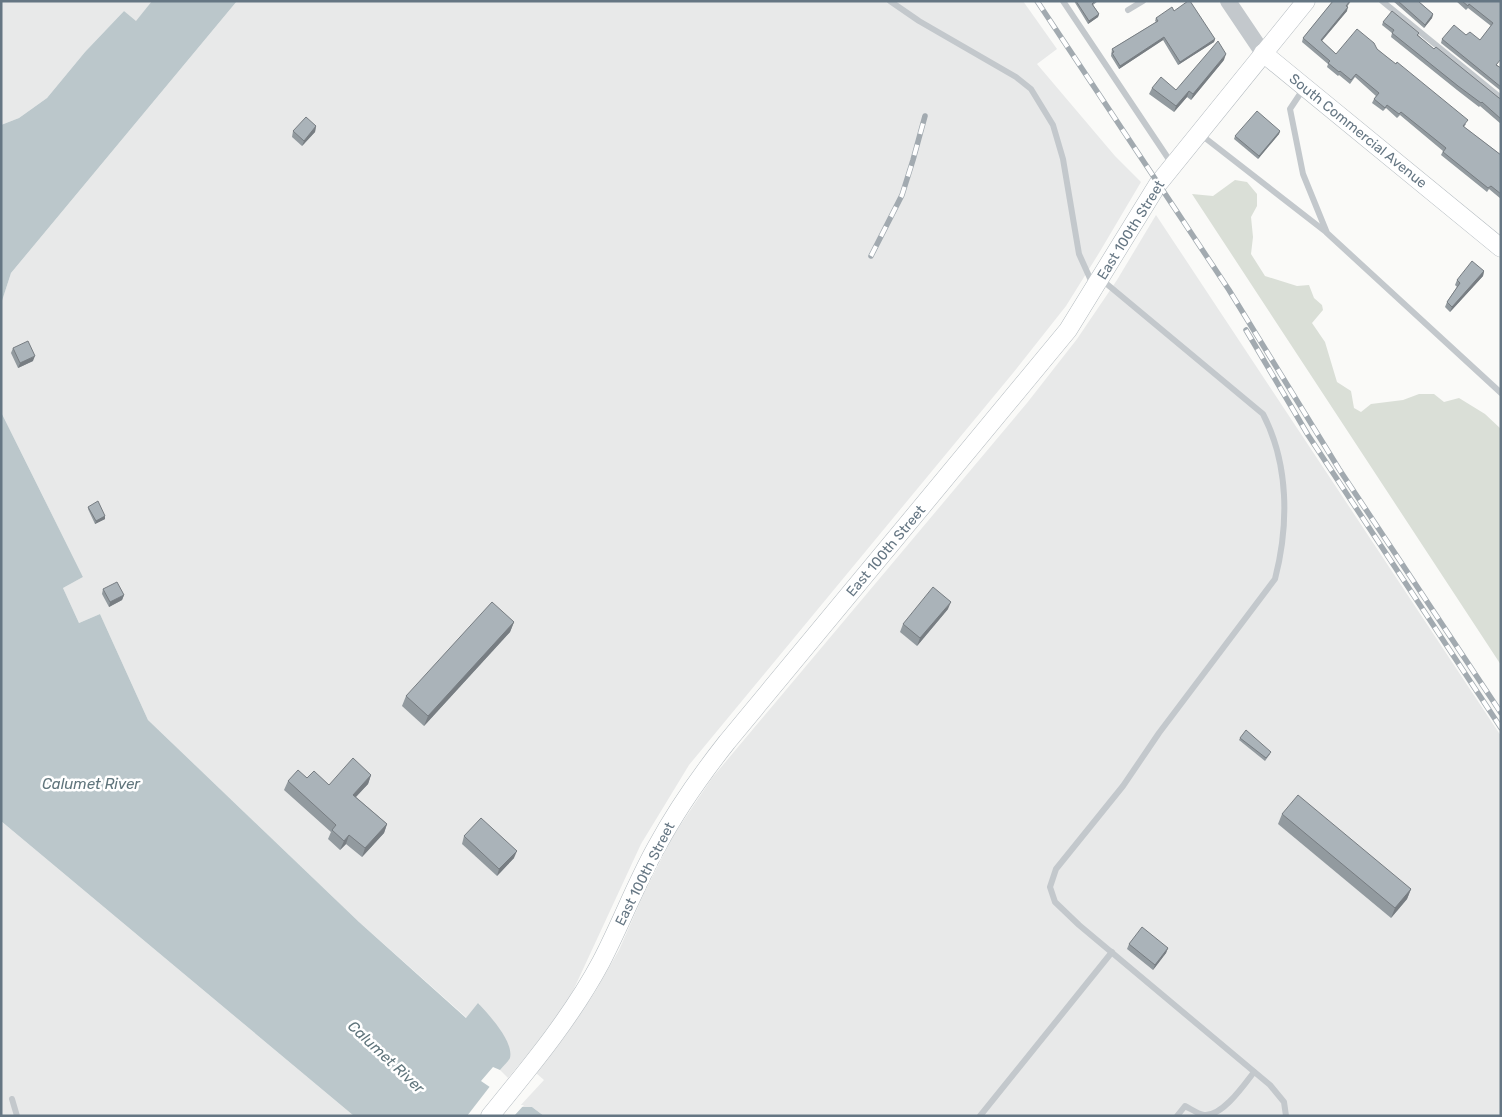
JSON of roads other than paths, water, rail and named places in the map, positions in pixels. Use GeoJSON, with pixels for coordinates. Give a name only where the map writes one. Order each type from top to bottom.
{"type":"FeatureCollection","features":[{"type":"Feature","properties":{"kind":"main road","name":"East 100th Street"},"geometry":{"type":"LineString","coordinates":[[490,1116],[555,1035],[601,963],[656,847],[697,781],[733,734],[1068,330],[1098,284],[1153,190],[1306,1]]}},
{"type":"Feature","properties":{"kind":"main road","name":"South Commercial Avenue"},"geometry":{"type":"LineString","coordinates":[[1263,53],[1501,248]]}},
{"type":"Feature","properties":{"kind":"street","name":"South Commercial Avenue"},"geometry":{"type":"LineString","coordinates":[[1228,1],[1263,53]]}},
{"type":"Feature","properties":{"kind":"lane"},"geometry":{"type":"LineString","coordinates":[[890,1],[908,15],[1016,77],[1031,89],[1053,125],[1063,159],[1079,254],[1098,284],[1263,414],[1272,432],[1280,462],[1284,499],[1282,551],[1275,579],[1159,733],[1123,786],[1056,869],[1050,887],[1055,902],[1270,1085],[1284,1102],[1286,1116]]}},
{"type":"Feature","properties":{"kind":"lane"},"geometry":{"type":"LineString","coordinates":[[1063,1],[1173,166]]}},
{"type":"Feature","properties":{"kind":"lane"},"geometry":{"type":"LineString","coordinates":[[1128,10],[1143,1]]}},
{"type":"Feature","properties":{"kind":"lane"},"geometry":{"type":"LineString","coordinates":[[1382,1],[1501,98]]}},
{"type":"Feature","properties":{"kind":"lane"},"geometry":{"type":"LineString","coordinates":[[1305,87],[1290,109],[1302,174],[1327,233]]}},
{"type":"Feature","properties":{"kind":"lane"},"geometry":{"type":"LineString","coordinates":[[1199,133],[1327,233],[1501,393]]}},
{"type":"Feature","properties":{"kind":"lane"},"geometry":{"type":"LineString","coordinates":[[980,1116],[1112,952]]}},
{"type":"Feature","properties":{"kind":"lane"},"geometry":{"type":"LineString","coordinates":[[1177,1116],[1185,1106],[1204,1115],[1219,1111],[1240,1090],[1254,1072]]}},
{"type":"Feature","properties":{"kind":"lane"},"geometry":{"type":"LineString","coordinates":[[12,1099],[17,1116]]}},
{"type":"Feature","properties":{"kind":"water"},"geometry":{"type":"Polygon","coordinates":[[[152,1],[237,1],[11,273],[1,304],[1,125],[19,118],[47,98],[85,52],[124,11],[136,21],[152,1]]]}},
{"type":"Feature","properties":{"kind":"water","name":"Calumet River"},"geometry":{"type":"Polygon","coordinates":[[[1,412],[83,577],[63,588],[79,623],[100,614],[148,720],[359,922],[466,1018],[478,1003],[499,1028],[510,1051],[510,1058],[500,1070],[493,1067],[481,1081],[519,1107],[532,1107],[544,1116],[354,1116],[1,821],[1,412]]]}},
{"type":"Feature","properties":{"kind":"railway"},"geometry":{"type":"LineString","coordinates":[[1037,1],[1229,290],[1339,469],[1501,713]]}},
{"type":"Feature","properties":{"kind":"railway"},"geometry":{"type":"LineString","coordinates":[[871,256],[902,195],[925,116]]}},
{"type":"Feature","properties":{"kind":"railway"},"geometry":{"type":"LineString","coordinates":[[1246,330],[1308,435],[1501,728]]}}]}
